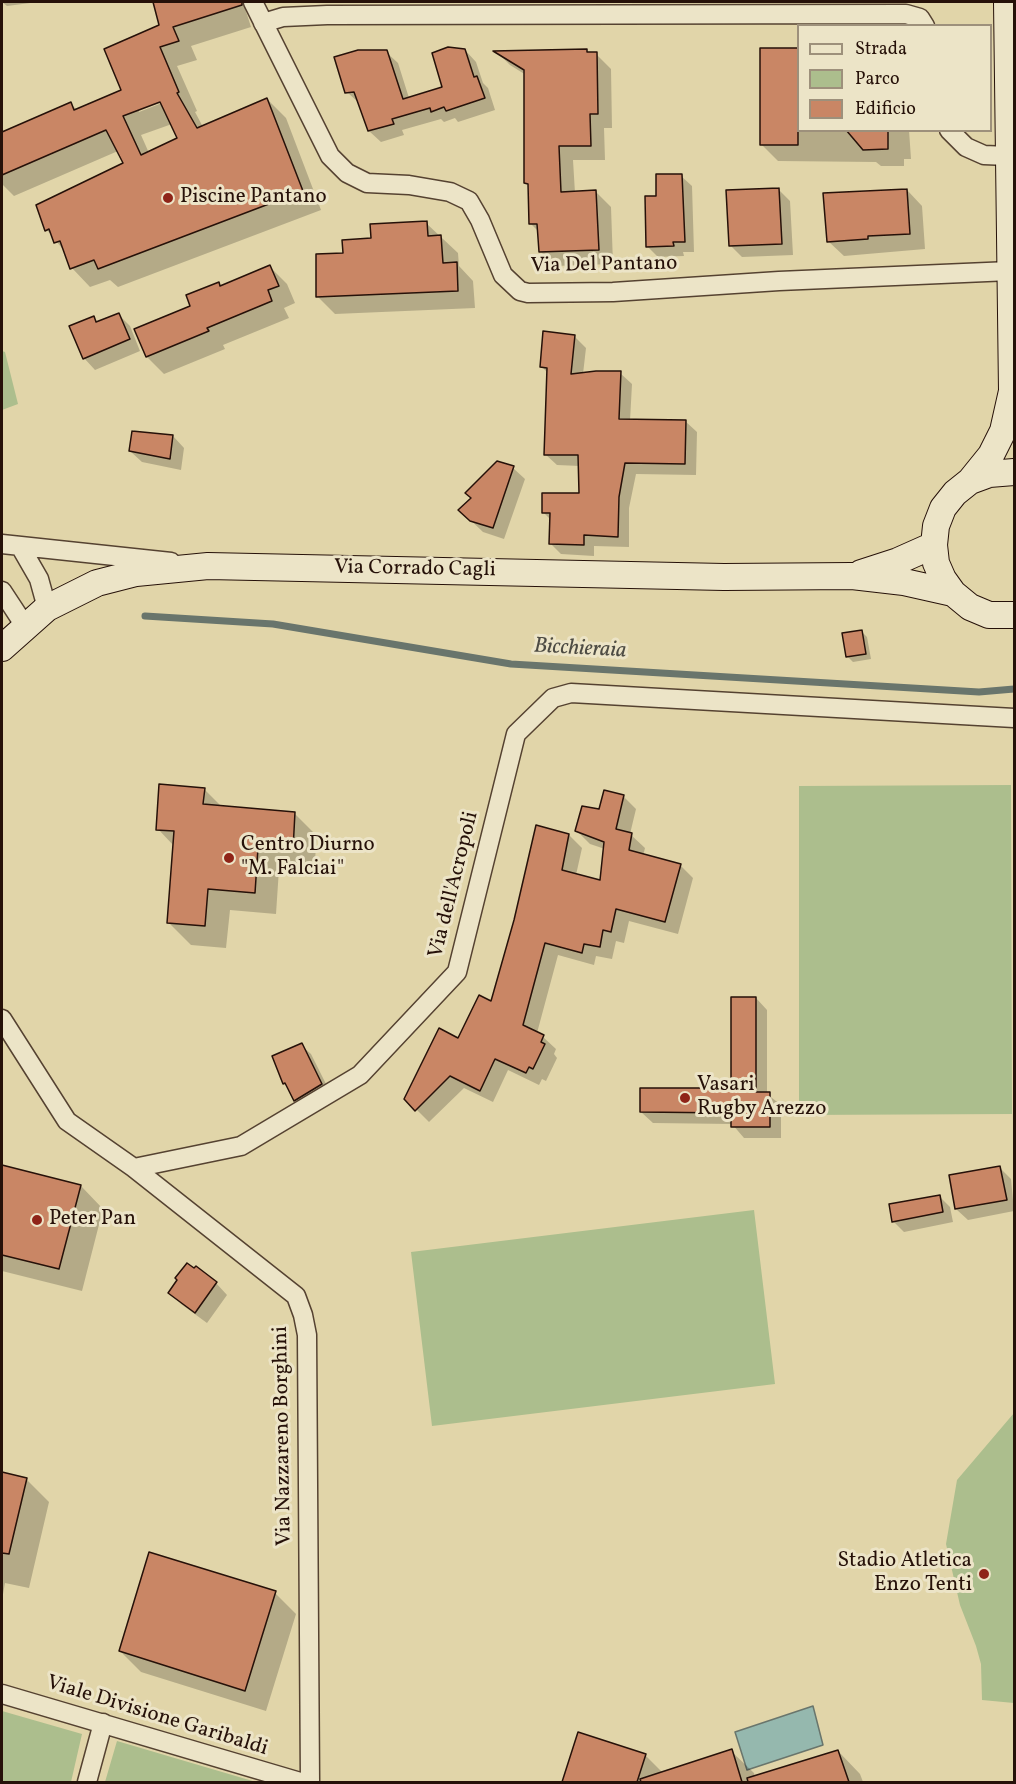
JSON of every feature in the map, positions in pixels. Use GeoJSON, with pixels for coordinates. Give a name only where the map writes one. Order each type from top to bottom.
{"type":"FeatureCollection","features":[{"type":"Feature","properties":{"kind":"main road"},"geometry":{"type":"LineString","coordinates":[[1007,2],[1013,394],[1003,431],[991,455],[970,481],[955,493],[943,508],[936,526],[934,545],[936,563],[953,593],[970,607],[989,615],[1014,615]]}},
{"type":"Feature","properties":{"kind":"main road"},"geometry":{"type":"LineString","coordinates":[[970,481],[989,474],[1014,472]]}},
{"type":"Feature","properties":{"kind":"main road","name":"Via Corrado Cagli"},"geometry":{"type":"LineString","coordinates":[[852,576],[898,561],[934,545]]}},
{"type":"Feature","properties":{"kind":"main road","name":"Via Corrado Cagli"},"geometry":{"type":"LineString","coordinates":[[2,648],[47,608],[97,583],[136,573],[208,566],[724,577],[852,576],[904,582],[953,593]]}},
{"type":"Feature","properties":{"kind":"street","name":"Via Del Pantano"},"geometry":{"type":"LineString","coordinates":[[253,2],[330,156],[347,173],[367,183],[409,185],[450,192],[469,201],[480,220],[503,275],[520,291],[528,293],[613,292],[1010,271]]}},
{"type":"Feature","properties":{"kind":"street"},"geometry":{"type":"LineString","coordinates":[[263,23],[283,17],[327,15],[906,14],[920,18],[924,24]]}},
{"type":"Feature","properties":{"kind":"street"},"geometry":{"type":"LineString","coordinates":[[951,132],[966,147],[984,154],[1008,156]]}},
{"type":"Feature","properties":{"kind":"street"},"geometry":{"type":"LineString","coordinates":[[2,544],[208,566]]}},
{"type":"Feature","properties":{"kind":"street"},"geometry":{"type":"LineString","coordinates":[[20,546],[39,579],[47,608]]}},
{"type":"Feature","properties":{"kind":"street"},"geometry":{"type":"LineString","coordinates":[[2,591],[25,626]]}},
{"type":"Feature","properties":{"kind":"street","name":"Via dell'Acropoli"},"geometry":{"type":"LineString","coordinates":[[134,1168],[241,1146],[360,1075],[457,972],[516,734],[552,698],[571,693],[1014,718]]}},
{"type":"Feature","properties":{"kind":"street"},"geometry":{"type":"LineString","coordinates":[[2,1019],[67,1121],[134,1168]]}},
{"type":"Feature","properties":{"kind":"street","name":"Via Nazzareno Borghini"},"geometry":{"type":"LineString","coordinates":[[134,1168],[296,1296],[303,1315],[307,1335],[310,1782]]}},
{"type":"Feature","properties":{"kind":"street","name":"Viale Divisione Garibaldi"},"geometry":{"type":"LineString","coordinates":[[2,1694],[300,1782]]}},
{"type":"Feature","properties":{"kind":"street"},"geometry":{"type":"LineString","coordinates":[[87,1782],[103,1723]]}},
{"type":"Feature","properties":{"kind":"green space"},"geometry":{"type":"Polygon","coordinates":[[[2,351],[5,352],[18,404],[2,410],[2,351]]]}},
{"type":"Feature","properties":{"kind":"green space"},"geometry":{"type":"Polygon","coordinates":[[[1011,785],[1012,1114],[799,1115],[799,786],[1011,785]]]}},
{"type":"Feature","properties":{"kind":"green space"},"geometry":{"type":"Polygon","coordinates":[[[754,1210],[775,1384],[432,1426],[411,1252],[754,1210]]]}},
{"type":"Feature","properties":{"kind":"green space","name":"Stadio Atletica Enzo Tenti"},"geometry":{"type":"Polygon","coordinates":[[[1014,1413],[1014,1703],[982,1700],[981,1664],[960,1605],[946,1544],[957,1480],[1014,1413]]]}},
{"type":"Feature","properties":{"kind":"green space"},"geometry":{"type":"Polygon","coordinates":[[[2,1711],[82,1734],[71,1782],[2,1782],[2,1711]]]}},
{"type":"Feature","properties":{"kind":"green space"},"geometry":{"type":"Polygon","coordinates":[[[117,1741],[256,1782],[105,1782],[117,1741]]]}},
{"type":"Feature","properties":{"kind":"water"},"geometry":{"type":"Polygon","coordinates":[[[813,1706],[823,1745],[747,1770],[735,1732],[813,1706]]]}},
{"type":"Feature","properties":{"kind":"building"},"geometry":{"type":"Polygon","coordinates":[[[153,2],[242,2],[242,5],[173,27],[179,41],[160,47],[179,92],[177,93],[197,128],[267,98],[303,191],[98,269],[94,260],[70,269],[60,241],[54,243],[49,229],[45,231],[36,205],[123,163],[106,130],[2,175],[2,132],[71,102],[74,110],[121,90],[104,49],[159,25],[153,2]],[[160,102],[123,116],[141,155],[177,138],[160,102]]]}},
{"type":"Feature","properties":{"kind":"building"},"geometry":{"type":"Polygon","coordinates":[[[448,47],[465,49],[474,77],[477,76],[485,98],[446,111],[444,107],[431,112],[430,108],[392,119],[394,124],[368,131],[354,92],[345,93],[334,57],[358,50],[387,50],[403,99],[442,87],[432,53],[448,47]]]}},
{"type":"Feature","properties":{"kind":"building"},"geometry":{"type":"Polygon","coordinates":[[[760,48],[797,48],[798,145],[760,145],[760,48]]]}},
{"type":"Feature","properties":{"kind":"building"},"geometry":{"type":"Polygon","coordinates":[[[587,49],[587,52],[597,52],[598,114],[590,114],[591,146],[559,146],[561,192],[596,190],[599,250],[539,252],[537,224],[529,224],[528,184],[524,183],[524,70],[493,51],[587,49]]]}},
{"type":"Feature","properties":{"kind":"building"},"geometry":{"type":"Polygon","coordinates":[[[848,132],[888,132],[888,149],[863,150],[848,132]]]}},
{"type":"Feature","properties":{"kind":"building"},"geometry":{"type":"Polygon","coordinates":[[[656,174],[682,174],[685,242],[673,242],[674,246],[646,247],[645,196],[656,196],[656,174]]]}},
{"type":"Feature","properties":{"kind":"building"},"geometry":{"type":"Polygon","coordinates":[[[779,188],[782,244],[729,246],[726,190],[779,188]]]}},
{"type":"Feature","properties":{"kind":"building"},"geometry":{"type":"Polygon","coordinates":[[[907,189],[910,234],[868,236],[868,239],[827,242],[823,193],[907,189]]]}},
{"type":"Feature","properties":{"kind":"building"},"geometry":{"type":"Polygon","coordinates":[[[427,221],[428,236],[441,235],[443,263],[457,262],[458,291],[316,297],[316,254],[343,253],[342,240],[371,238],[370,224],[427,221]]]}},
{"type":"Feature","properties":{"kind":"building"},"geometry":{"type":"Polygon","coordinates":[[[270,265],[279,286],[268,290],[272,301],[207,328],[209,331],[146,357],[134,329],[190,306],[186,295],[219,282],[220,286],[270,265]]]}},
{"type":"Feature","properties":{"kind":"building"},"geometry":{"type":"Polygon","coordinates":[[[119,313],[130,339],[83,359],[69,326],[94,316],[96,322],[119,313]]]}},
{"type":"Feature","properties":{"kind":"building"},"geometry":{"type":"Polygon","coordinates":[[[543,331],[575,335],[571,374],[621,371],[619,419],[686,420],[685,464],[625,463],[619,497],[618,537],[584,535],[584,545],[549,544],[550,513],[542,513],[542,493],[579,493],[578,455],[544,455],[547,368],[540,367],[543,331]]]}},
{"type":"Feature","properties":{"kind":"building"},"geometry":{"type":"Polygon","coordinates":[[[132,431],[173,435],[170,459],[129,451],[132,431]]]}},
{"type":"Feature","properties":{"kind":"building"},"geometry":{"type":"Polygon","coordinates":[[[497,461],[514,466],[493,528],[470,521],[458,510],[471,498],[465,493],[497,461]]]}},
{"type":"Feature","properties":{"kind":"building"},"geometry":{"type":"Polygon","coordinates":[[[862,630],[866,654],[846,657],[842,633],[862,630]]]}},
{"type":"Feature","properties":{"kind":"building"},"geometry":{"type":"Polygon","coordinates":[[[159,784],[205,788],[203,804],[295,812],[293,850],[258,848],[255,893],[208,889],[205,926],[167,923],[174,831],[156,830],[159,784]]]}},
{"type":"Feature","properties":{"kind":"building"},"geometry":{"type":"Polygon","coordinates":[[[604,790],[624,795],[616,829],[632,833],[629,850],[681,864],[665,922],[616,909],[611,932],[603,930],[600,947],[584,944],[582,953],[545,943],[523,1025],[544,1035],[541,1042],[545,1044],[533,1069],[529,1067],[526,1073],[495,1059],[480,1091],[450,1076],[415,1111],[404,1099],[439,1028],[458,1038],[479,995],[491,1001],[514,920],[536,825],[569,834],[562,870],[600,880],[604,842],[575,831],[582,806],[599,809],[604,790]]]}},
{"type":"Feature","properties":{"kind":"building"},"geometry":{"type":"Polygon","coordinates":[[[731,997],[756,997],[756,1092],[770,1092],[770,1127],[731,1127],[731,1113],[640,1112],[640,1088],[731,1088],[731,997]]]}},
{"type":"Feature","properties":{"kind":"building"},"geometry":{"type":"Polygon","coordinates":[[[302,1043],[322,1084],[294,1101],[285,1083],[283,1084],[272,1056],[302,1043]]]}},
{"type":"Feature","properties":{"kind":"building","name":"Peter Pan"},"geometry":{"type":"Polygon","coordinates":[[[2,1165],[81,1185],[59,1269],[2,1255],[2,1165]]]}},
{"type":"Feature","properties":{"kind":"building"},"geometry":{"type":"Polygon","coordinates":[[[1000,1166],[1007,1200],[955,1209],[949,1175],[1000,1166]]]}},
{"type":"Feature","properties":{"kind":"building"},"geometry":{"type":"Polygon","coordinates":[[[940,1195],[943,1212],[892,1222],[889,1204],[940,1195]]]}},
{"type":"Feature","properties":{"kind":"building"},"geometry":{"type":"Polygon","coordinates":[[[187,1263],[194,1268],[196,1266],[217,1282],[195,1313],[168,1293],[177,1280],[175,1278],[187,1263]]]}},
{"type":"Feature","properties":{"kind":"building"},"geometry":{"type":"Polygon","coordinates":[[[2,1472],[27,1478],[9,1554],[2,1553],[2,1472]]]}},
{"type":"Feature","properties":{"kind":"building"},"geometry":{"type":"Polygon","coordinates":[[[149,1552],[276,1591],[245,1691],[119,1651],[149,1552]]]}},
{"type":"Feature","properties":{"kind":"building"},"geometry":{"type":"Polygon","coordinates":[[[578,1732],[646,1754],[637,1782],[562,1782],[578,1732]]]}},
{"type":"Feature","properties":{"kind":"building"},"geometry":{"type":"Polygon","coordinates":[[[732,1749],[742,1782],[641,1782],[640,1779],[732,1749]]]}},
{"type":"Feature","properties":{"kind":"building"},"geometry":{"type":"Polygon","coordinates":[[[838,1750],[849,1782],[748,1782],[747,1778],[838,1750]]]}},
{"type":"Feature","properties":{"kind":"waterway","name":"Bicchieraia"},"geometry":{"type":"LineString","coordinates":[[145,616],[273,624],[511,664],[979,692],[1014,689]]}},
{"type":"Feature","properties":{"kind":"place","name":"Piscine Pantano"},"geometry":{"type":"Point","coordinates":[168,198]}},
{"type":"Feature","properties":{"kind":"place","name":"Centro Diurno \"M. Falciai\""},"geometry":{"type":"Point","coordinates":[229,858]}},
{"type":"Feature","properties":{"kind":"place","name":"Vasari Rugby Arezzo"},"geometry":{"type":"Point","coordinates":[685,1098]}},
{"type":"Feature","properties":{"kind":"place","name":"Peter Pan"},"geometry":{"type":"Point","coordinates":[37,1220]}},
{"type":"Feature","properties":{"kind":"place","name":"Stadio Atletica Enzo Tenti"},"geometry":{"type":"Point","coordinates":[984,1574]}}]}
